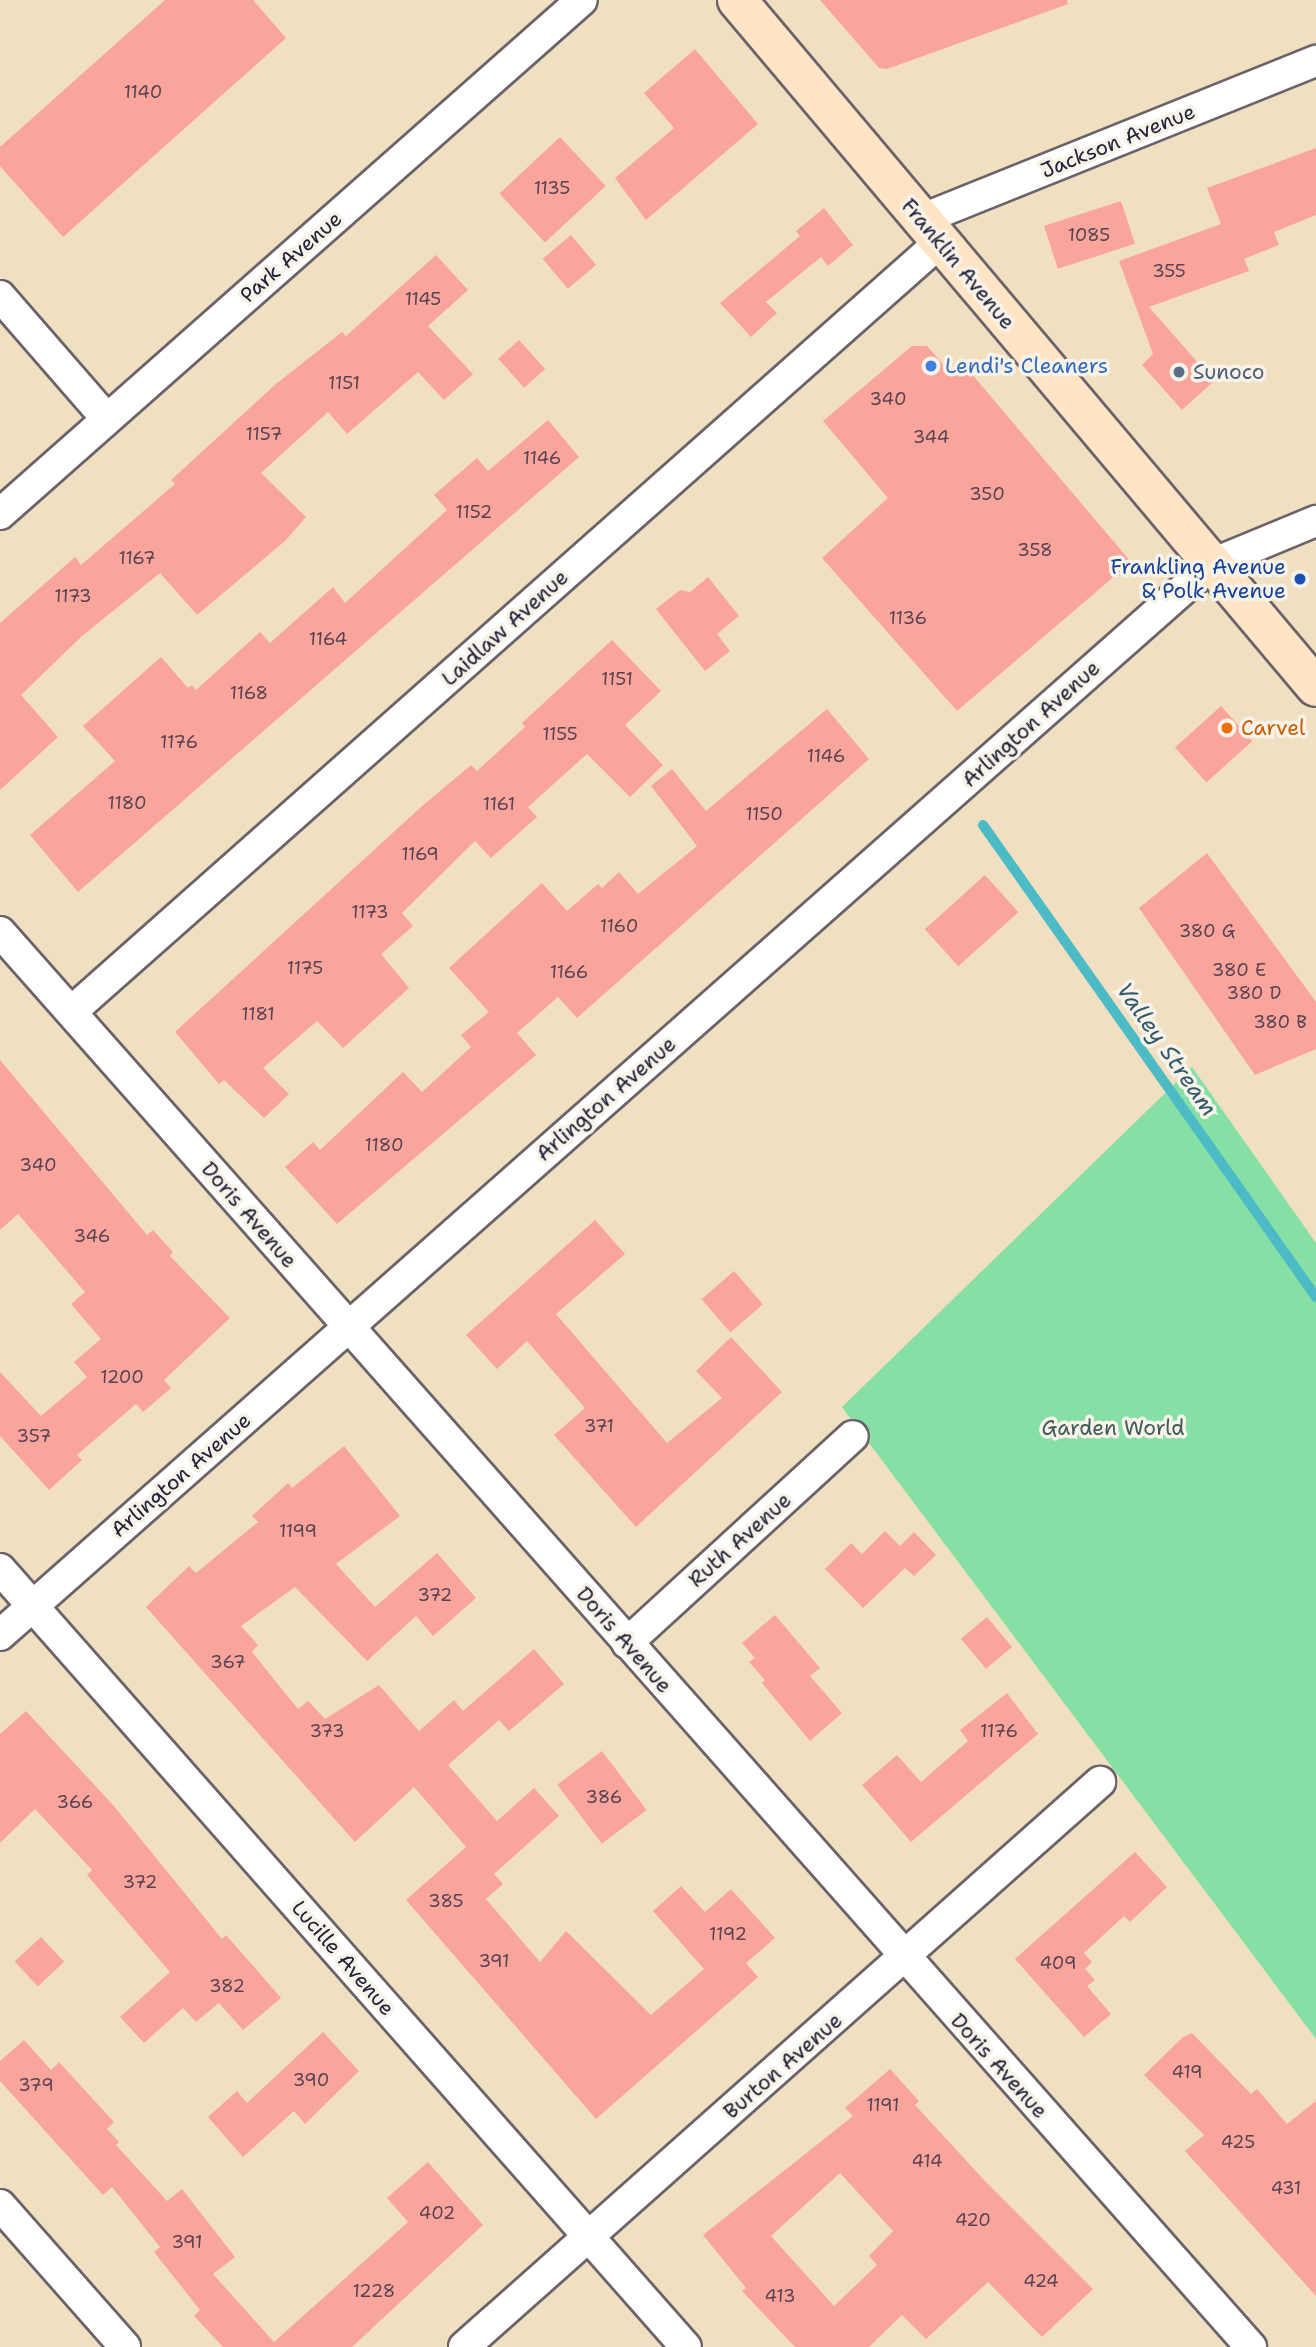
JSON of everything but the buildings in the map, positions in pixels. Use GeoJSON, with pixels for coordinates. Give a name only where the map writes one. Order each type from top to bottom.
{"type":"FeatureCollection","features":[{"type":"Feature","properties":{"kind":"main road","name":"Franklin Avenue"},"geometry":{"type":"LineString","coordinates":[[737,0],[1316,687]]}},
{"type":"Feature","properties":{"kind":"street","name":"Park Avenue"},"geometry":{"type":"LineString","coordinates":[[0,514],[582,0]]}},
{"type":"Feature","properties":{"kind":"street","name":"Jackson Avenue"},"geometry":{"type":"LineString","coordinates":[[930,232],[1316,61]]}},
{"type":"Feature","properties":{"kind":"street","name":"Laidlaw Avenue"},"geometry":{"type":"LineString","coordinates":[[71,1012],[930,232]]}},
{"type":"Feature","properties":{"kind":"street"},"geometry":{"type":"LineString","coordinates":[[0,296],[107,419]]}},
{"type":"Feature","properties":{"kind":"street","name":"Arlington Avenue"},"geometry":{"type":"LineString","coordinates":[[0,1635],[1212,564],[1316,522]]}},
{"type":"Feature","properties":{"kind":"street","name":"Doris Avenue"},"geometry":{"type":"LineString","coordinates":[[0,932],[904,1960],[1251,2347]]}},
{"type":"Feature","properties":{"kind":"street","name":"Ruth Avenue"},"geometry":{"type":"LineString","coordinates":[[627,1643],[853,1436]]}},
{"type":"Feature","properties":{"kind":"street","name":"Lucille Avenue"},"geometry":{"type":"LineString","coordinates":[[0,1569],[685,2347]]}},
{"type":"Feature","properties":{"kind":"street","name":"Burton Avenue"},"geometry":{"type":"LineString","coordinates":[[464,2347],[904,1960],[1100,1782]]}},
{"type":"Feature","properties":{"kind":"street"},"geometry":{"type":"LineString","coordinates":[[0,2205],[125,2347]]}},
{"type":"Feature","properties":{"kind":"green space","name":"Garden World"},"geometry":{"type":"Polygon","coordinates":[[[1192,1067],[1316,1243],[1316,2039],[842,1407],[1192,1067]]]}},
{"type":"Feature","properties":{"kind":"waterway","name":"Valley Stream"},"geometry":{"type":"LineString","coordinates":[[983,825],[1316,1297]]}},
{"type":"Feature","properties":{"kind":"place","name":"Lendi's Cleaners"},"geometry":{"type":"Point","coordinates":[931,366]}},
{"type":"Feature","properties":{"kind":"place","name":"Sunoco"},"geometry":{"type":"Point","coordinates":[1179,372]}},
{"type":"Feature","properties":{"kind":"place","name":"Frankling Avenue & Polk Avenue"},"geometry":{"type":"Point","coordinates":[1300,579]}},
{"type":"Feature","properties":{"kind":"place","name":"Carvel"},"geometry":{"type":"Point","coordinates":[1227,728]}}]}
